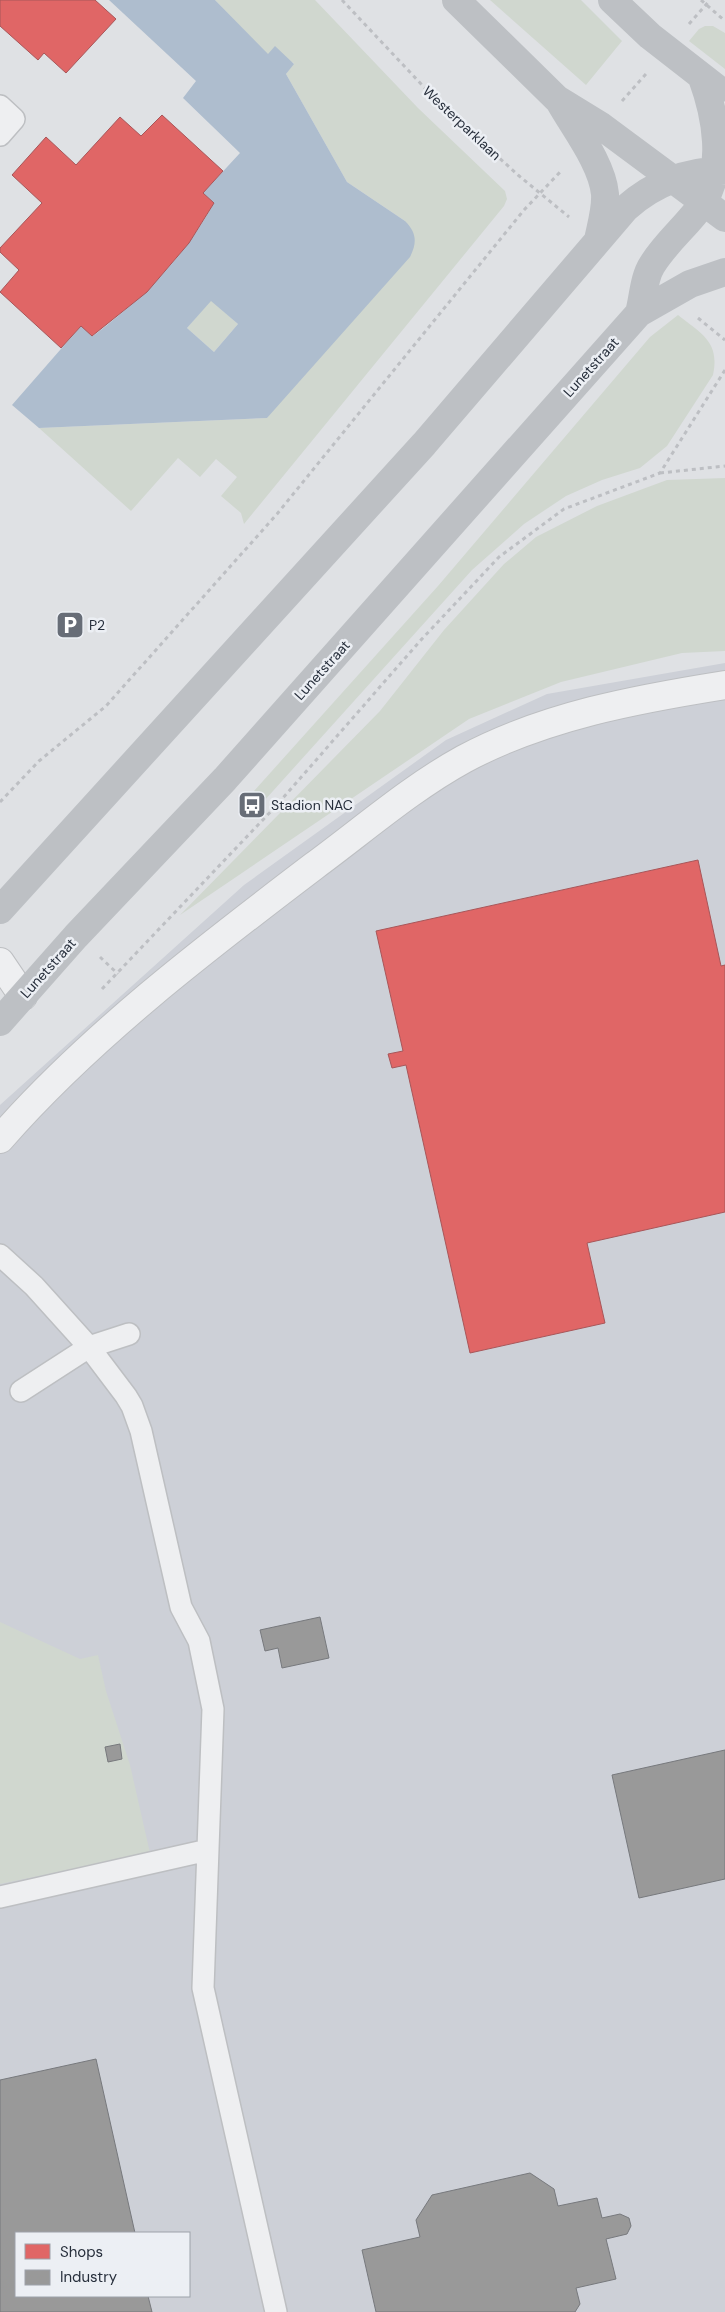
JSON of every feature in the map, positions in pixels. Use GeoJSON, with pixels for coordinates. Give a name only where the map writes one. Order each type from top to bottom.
{"type":"FeatureCollection","features":[{"type":"Feature","properties":{"kind":"main road"},"geometry":{"type":"LineString","coordinates":[[456,0],[592,135],[670,179],[714,210]]}},
{"type":"Feature","properties":{"kind":"main road"},"geometry":{"type":"LineString","coordinates":[[612,0],[667,50],[725,94]]}},
{"type":"Feature","properties":{"kind":"main road"},"geometry":{"type":"LineString","coordinates":[[702,78],[709,97],[716,132],[720,170],[711,187],[714,210]]}},
{"type":"Feature","properties":{"kind":"main road"},"geometry":{"type":"LineString","coordinates":[[592,135],[604,184],[604,208],[598,240]]}},
{"type":"Feature","properties":{"kind":"main road"},"geometry":{"type":"LineString","coordinates":[[0,910],[424,444],[598,240],[638,197],[670,179],[692,173],[720,170]]}},
{"type":"Feature","properties":{"kind":"main road"},"geometry":{"type":"LineString","coordinates":[[639,313],[651,266],[714,210]]}},
{"type":"Feature","properties":{"kind":"main road"},"geometry":{"type":"LineString","coordinates":[[639,313],[690,284],[725,272]]}},
{"type":"Feature","properties":{"kind":"main road","name":"Lunetstraat"},"geometry":{"type":"LineString","coordinates":[[0,1022],[11,991],[76,936],[225,779],[639,313]]}},
{"type":"Feature","properties":{"kind":"street"},"geometry":{"type":"LineString","coordinates":[[0,1140],[59,1078],[183,968],[396,805],[464,759],[524,734],[586,713],[615,705],[725,685]]}},
{"type":"Feature","properties":{"kind":"street"},"geometry":{"type":"LineString","coordinates":[[0,962],[11,991]]}},
{"type":"Feature","properties":{"kind":"lane"},"geometry":{"type":"LineString","coordinates":[[0,106],[14,119],[0,135]]}},
{"type":"Feature","properties":{"kind":"lane"},"geometry":{"type":"LineString","coordinates":[[0,1255],[34,1286],[89,1347],[119,1385],[136,1418],[181,1607],[199,1641],[213,1709],[203,1988],[276,2312]]}},
{"type":"Feature","properties":{"kind":"lane"},"geometry":{"type":"LineString","coordinates":[[21,1391],[89,1347],[128,1334]]}},
{"type":"Feature","properties":{"kind":"lane"},"geometry":{"type":"LineString","coordinates":[[0,1898],[208,1850]]}},
{"type":"Feature","properties":{"kind":"path","name":"Westerparklaan"},"geometry":{"type":"LineString","coordinates":[[342,0],[439,103],[540,194]]}},
{"type":"Feature","properties":{"kind":"path"},"geometry":{"type":"LineString","coordinates":[[701,0],[725,21]]}},
{"type":"Feature","properties":{"kind":"path"},"geometry":{"type":"LineString","coordinates":[[0,802],[39,761],[106,706],[277,514],[524,210],[710,0]]}},
{"type":"Feature","properties":{"kind":"path"},"geometry":{"type":"LineString","coordinates":[[660,473],[725,370]]}},
{"type":"Feature","properties":{"kind":"path"},"geometry":{"type":"LineString","coordinates":[[97,994],[276,806],[420,641],[499,557],[564,509],[660,473],[725,466]]}},
{"type":"Feature","properties":{"kind":"shaded area"},"geometry":{"type":"Polygon","coordinates":[[[215,0],[315,0],[418,108],[505,191],[507,199],[504,206],[244,524],[241,513],[221,496],[237,477],[216,459],[200,477],[178,458],[131,511],[39,428],[267,418],[405,221],[347,182],[286,74],[294,63],[268,55],[215,0]]]}},
{"type":"Feature","properties":{"kind":"shaded area"},"geometry":{"type":"Polygon","coordinates":[[[490,0],[581,0],[622,41],[586,85],[490,0]]]}},
{"type":"Feature","properties":{"kind":"shaded area"},"geometry":{"type":"Polygon","coordinates":[[[705,26],[713,26],[725,33],[725,69],[689,41],[699,29],[705,26]]]}},
{"type":"Feature","properties":{"kind":"shaded area"},"geometry":{"type":"Polygon","coordinates":[[[211,300],[238,324],[214,352],[187,328],[211,300]]]}},
{"type":"Feature","properties":{"kind":"shaded area"},"geometry":{"type":"Polygon","coordinates":[[[678,315],[707,340],[714,354],[714,364],[713,375],[667,446],[640,468],[602,480],[566,496],[524,524],[472,570],[264,801],[254,791],[438,586],[650,337],[678,315]]]}},
{"type":"Feature","properties":{"kind":"shaded area"},"geometry":{"type":"Polygon","coordinates":[[[725,478],[725,651],[682,653],[561,682],[469,719],[180,915],[380,711],[444,630],[504,564],[536,537],[597,506],[667,480],[725,478]]]}},
{"type":"Feature","properties":{"kind":"shaded area"},"geometry":{"type":"Polygon","coordinates":[[[725,663],[725,2312],[0,2312],[0,1105],[244,885],[446,740],[547,694],[725,663]]]}},
{"type":"Feature","properties":{"kind":"shaded area"},"geometry":{"type":"Polygon","coordinates":[[[0,1622],[80,1659],[98,1655],[106,1691],[130,1765],[150,1853],[0,1884],[0,1622]]]}},
{"type":"Feature","properties":{"kind":"water"},"geometry":{"type":"Polygon","coordinates":[[[109,0],[215,0],[268,54],[275,46],[294,64],[286,74],[347,182],[409,225],[415,238],[410,257],[267,418],[39,428],[12,405],[81,326],[93,336],[129,307],[161,276],[189,242],[214,203],[203,193],[240,153],[183,98],[196,81],[109,0]],[[211,301],[187,328],[214,352],[238,324],[211,301]]]}},
{"type":"Feature","properties":{"kind":"building: Shops"},"geometry":{"type":"Polygon","coordinates":[[[0,0],[95,0],[116,19],[66,73],[44,53],[38,60],[0,26],[0,0]]]}},
{"type":"Feature","properties":{"kind":"building: Shops"},"geometry":{"type":"Polygon","coordinates":[[[162,115],[223,171],[203,193],[214,203],[189,243],[147,292],[92,336],[81,326],[61,348],[0,292],[19,270],[0,252],[0,248],[42,203],[12,175],[46,137],[76,165],[120,117],[141,136],[162,115]]]}},
{"type":"Feature","properties":{"kind":"building: Shops"},"geometry":{"type":"Polygon","coordinates":[[[698,860],[721,966],[725,965],[725,1212],[587,1243],[605,1323],[470,1353],[406,1065],[392,1068],[388,1054],[403,1051],[376,931],[698,860]]]}},
{"type":"Feature","properties":{"kind":"building: Industry"},"geometry":{"type":"Polygon","coordinates":[[[320,1617],[329,1658],[282,1668],[278,1648],[265,1651],[260,1630],[320,1617]]]}},
{"type":"Feature","properties":{"kind":"building: Industry"},"geometry":{"type":"Polygon","coordinates":[[[120,1744],[122,1759],[108,1762],[105,1747],[120,1744]]]}},
{"type":"Feature","properties":{"kind":"building: Industry"},"geometry":{"type":"Polygon","coordinates":[[[725,1750],[725,1879],[639,1898],[612,1775],[725,1750]]]}},
{"type":"Feature","properties":{"kind":"building: Industry"},"geometry":{"type":"Polygon","coordinates":[[[96,2059],[135,2232],[15,2232],[15,2297],[148,2297],[152,2312],[0,2312],[0,2080],[96,2059]]]}},
{"type":"Feature","properties":{"kind":"building: Industry"},"geometry":{"type":"Polygon","coordinates":[[[530,2173],[554,2189],[558,2206],[597,2198],[602,2218],[620,2214],[629,2218],[631,2226],[627,2234],[606,2239],[616,2279],[576,2288],[580,2304],[575,2312],[376,2312],[362,2250],[420,2237],[416,2220],[432,2195],[530,2173]]]}},
{"type":"Feature","properties":{"kind":"place","name":"P2"},"geometry":{"type":"Point","coordinates":[70,625]}},
{"type":"Feature","properties":{"kind":"place","name":"Stadion NAC"},"geometry":{"type":"Point","coordinates":[252,805]}}]}
